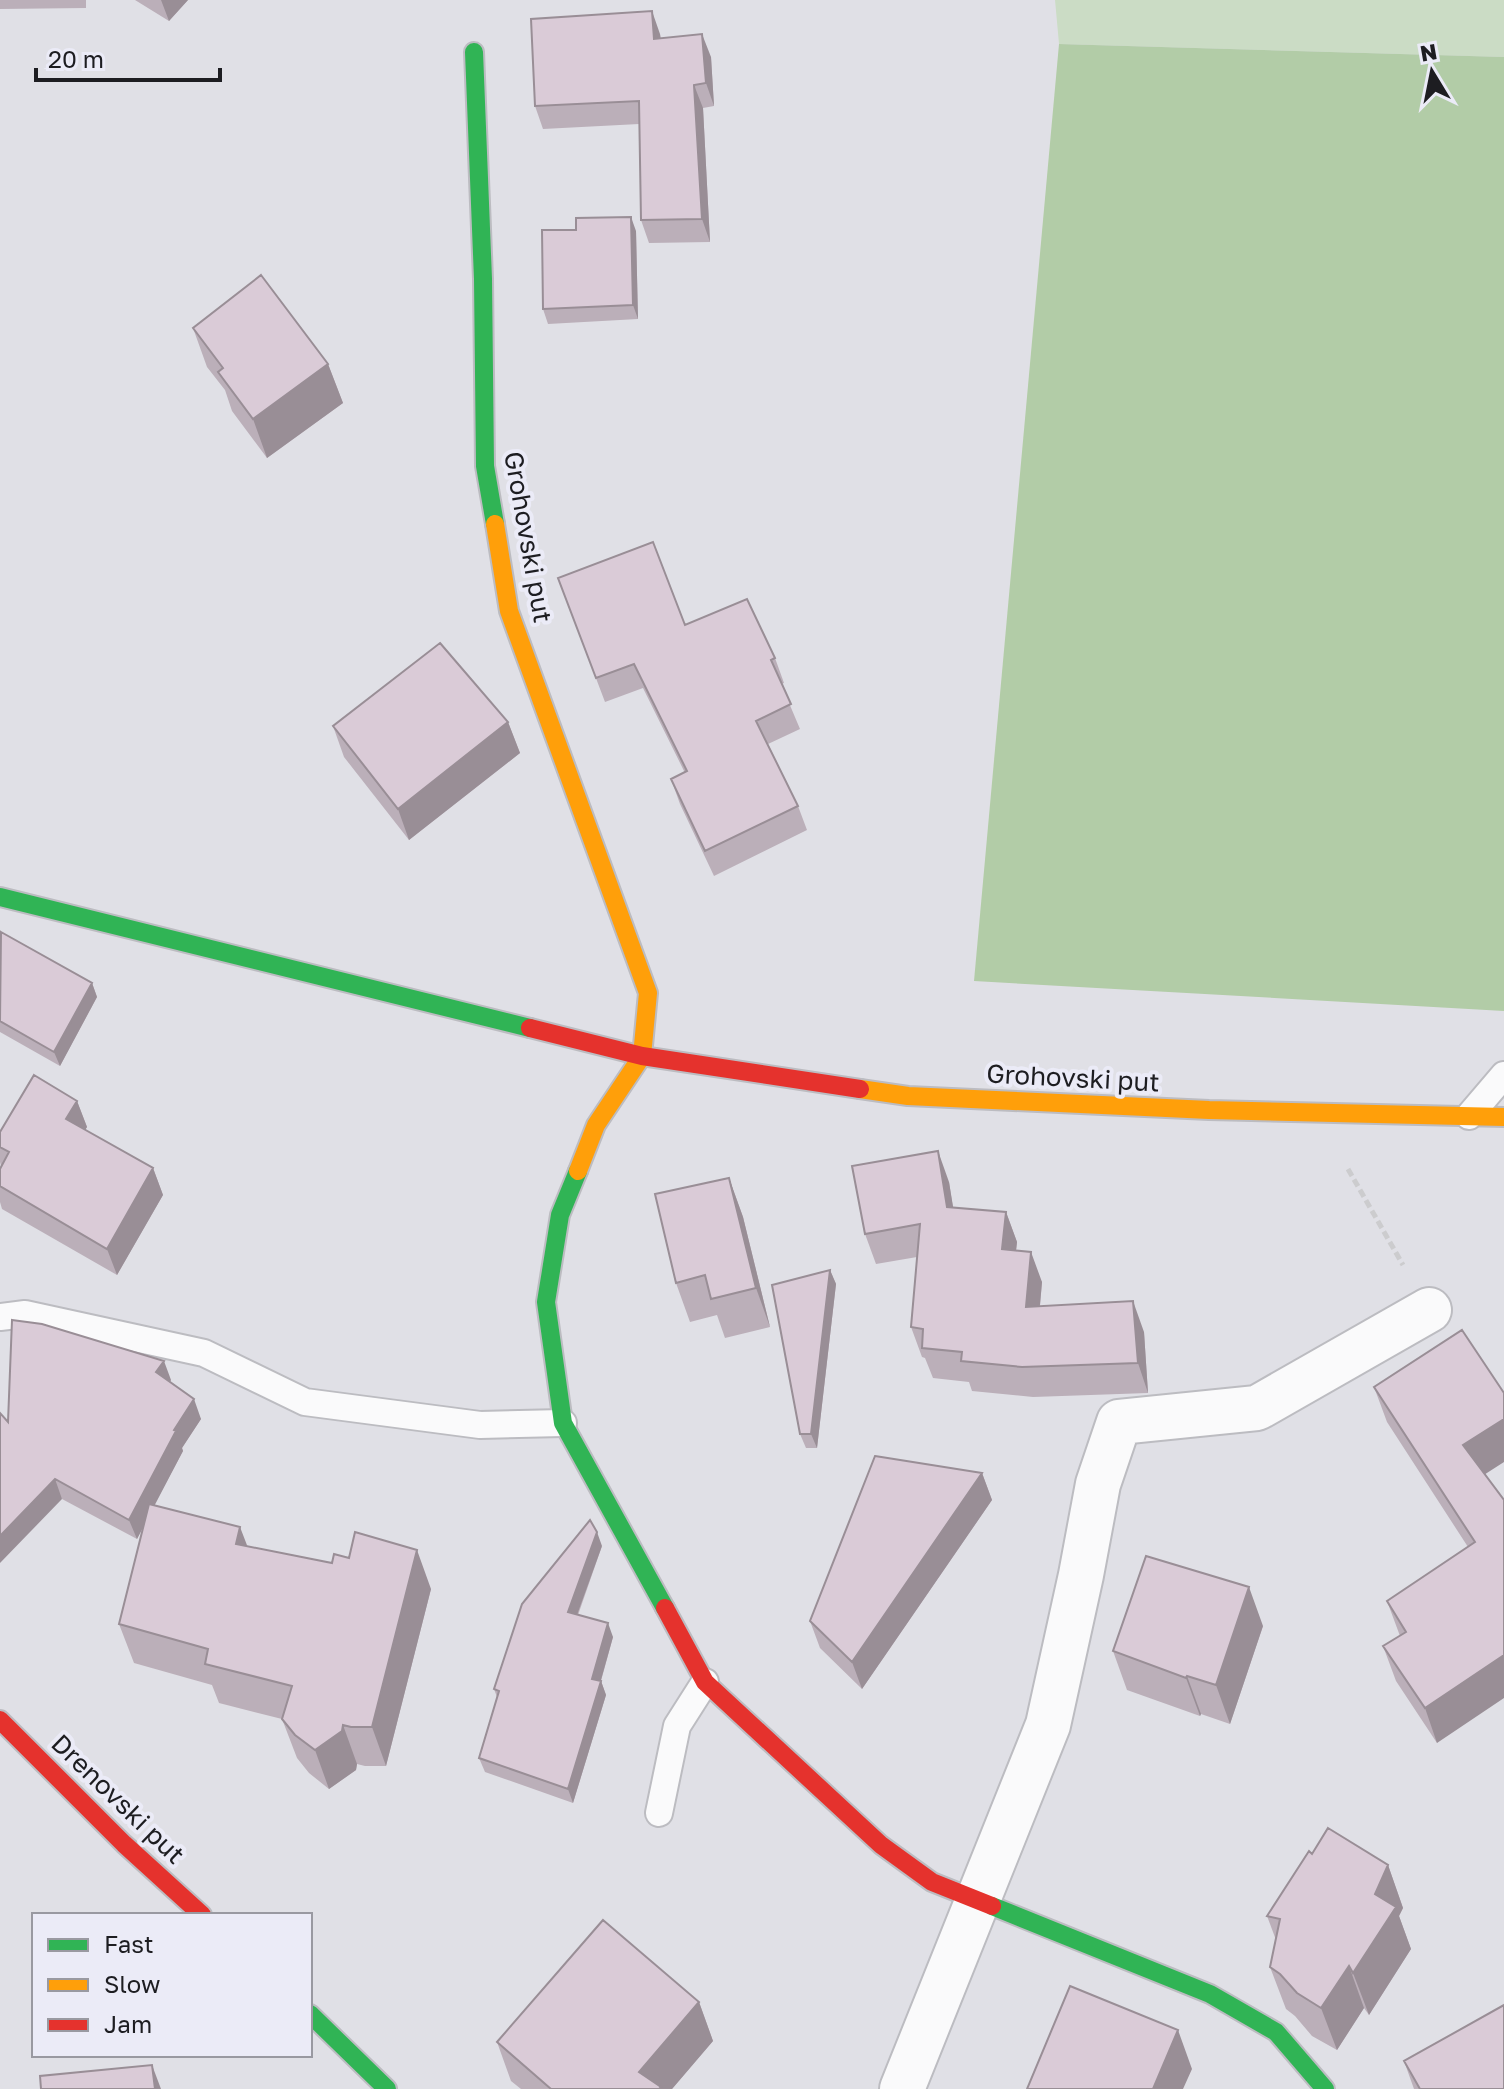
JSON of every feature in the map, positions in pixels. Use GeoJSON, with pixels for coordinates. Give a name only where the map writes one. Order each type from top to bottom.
{"type":"FeatureCollection","features":[{"type":"Feature","properties":{"kind":"street","name":"Grohovski put"},"geometry":{"type":"LineString","coordinates":[[474,52],[483,279],[485,466],[509,611],[648,993],[642,1056]]}},
{"type":"Feature","properties":{"kind":"street","name":"Grohovski put"},"geometry":{"type":"LineString","coordinates":[[0,897],[642,1056],[908,1096],[1209,1110],[1504,1117]]}},
{"type":"Feature","properties":{"kind":"street"},"geometry":{"type":"LineString","coordinates":[[642,1056],[596,1125],[560,1215],[546,1302],[563,1423],[705,1682],[881,1845],[932,1882],[1210,1994],[1276,2032],[1325,2089]]}},
{"type":"Feature","properties":{"kind":"street"},"geometry":{"type":"LineString","coordinates":[[902,2089],[1048,1725],[1098,1484],[1119,1422],[1257,1408],[1429,1310]]}},
{"type":"Feature","properties":{"kind":"street","name":"Drenovski put"},"geometry":{"type":"LineString","coordinates":[[0,1720],[124,1844],[200,1913]]}},
{"type":"Feature","properties":{"kind":"street"},"geometry":{"type":"LineString","coordinates":[[312,2016],[387,2089]]}},
{"type":"Feature","properties":{"kind":"lane"},"geometry":{"type":"LineString","coordinates":[[1469,1116],[1504,1075]]}},
{"type":"Feature","properties":{"kind":"lane"},"geometry":{"type":"LineString","coordinates":[[0,1317],[25,1314],[204,1353],[305,1402],[480,1425],[563,1423]]}},
{"type":"Feature","properties":{"kind":"lane"},"geometry":{"type":"LineString","coordinates":[[659,1813],[677,1726],[705,1682]]}},
{"type":"Feature","properties":{"kind":"path"},"geometry":{"type":"LineString","coordinates":[[1315,1112],[1429,1310]]}},
{"type":"Feature","properties":{"kind":"green space"},"geometry":{"type":"Polygon","coordinates":[[[1055,0],[1504,0],[1504,57],[1059,44],[1055,0]]]}},
{"type":"Feature","properties":{"kind":"green space"},"geometry":{"type":"Polygon","coordinates":[[[1059,44],[1504,57],[1504,1011],[974,981],[1059,44]]]}},
{"type":"Feature","properties":{"kind":"building"},"geometry":{"type":"Polygon","coordinates":[[[652,11],[654,39],[702,34],[706,83],[694,85],[702,219],[641,220],[639,101],[535,106],[531,19],[652,11]]]}},
{"type":"Feature","properties":{"kind":"building"},"geometry":{"type":"Polygon","coordinates":[[[631,217],[633,305],[543,309],[542,230],[576,230],[576,218],[631,217]]]}},
{"type":"Feature","properties":{"kind":"building"},"geometry":{"type":"Polygon","coordinates":[[[261,275],[328,364],[253,419],[218,372],[223,368],[193,328],[261,275]]]}},
{"type":"Feature","properties":{"kind":"building"},"geometry":{"type":"Polygon","coordinates":[[[653,542],[685,625],[747,599],[775,658],[771,660],[791,704],[756,721],[798,806],[705,851],[671,779],[687,771],[634,664],[596,678],[558,578],[653,542]]]}},
{"type":"Feature","properties":{"kind":"building"},"geometry":{"type":"Polygon","coordinates":[[[440,643],[508,722],[398,809],[333,726],[440,643]]]}},
{"type":"Feature","properties":{"kind":"building"},"geometry":{"type":"Polygon","coordinates":[[[1,932],[92,983],[54,1052],[0,1021],[1,932]]]}},
{"type":"Feature","properties":{"kind":"building"},"geometry":{"type":"Polygon","coordinates":[[[34,1075],[77,1101],[66,1119],[153,1168],[107,1249],[0,1186],[0,1169],[9,1152],[0,1147],[0,1132],[34,1075]]]}},
{"type":"Feature","properties":{"kind":"building"},"geometry":{"type":"Polygon","coordinates":[[[938,1151],[947,1207],[1006,1212],[1002,1249],[1031,1252],[1026,1307],[1133,1301],[1138,1363],[1022,1367],[961,1361],[962,1352],[922,1348],[923,1329],[911,1327],[920,1224],[865,1234],[852,1166],[938,1151]]]}},
{"type":"Feature","properties":{"kind":"building"},"geometry":{"type":"Polygon","coordinates":[[[729,1178],[756,1288],[711,1299],[705,1275],[676,1283],[655,1194],[729,1178]]]}},
{"type":"Feature","properties":{"kind":"building"},"geometry":{"type":"Polygon","coordinates":[[[830,1270],[811,1434],[800,1434],[772,1285],[830,1270]]]}},
{"type":"Feature","properties":{"kind":"building"},"geometry":{"type":"Polygon","coordinates":[[[12,1320],[42,1324],[164,1361],[156,1372],[194,1399],[174,1430],[129,1520],[55,1479],[0,1536],[0,1413],[8,1422],[12,1320]]]}},
{"type":"Feature","properties":{"kind":"building"},"geometry":{"type":"Polygon","coordinates":[[[1462,1330],[1504,1393],[1504,1419],[1463,1445],[1504,1500],[1504,1655],[1425,1708],[1383,1646],[1406,1632],[1387,1601],[1475,1542],[1374,1387],[1462,1330]]]}},
{"type":"Feature","properties":{"kind":"building"},"geometry":{"type":"Polygon","coordinates":[[[875,1456],[982,1473],[852,1662],[810,1621],[875,1456]]]}},
{"type":"Feature","properties":{"kind":"building"},"geometry":{"type":"Polygon","coordinates":[[[149,1504],[240,1527],[236,1544],[332,1563],[334,1554],[349,1558],[355,1532],[417,1550],[372,1727],[343,1725],[342,1731],[315,1750],[295,1735],[282,1719],[292,1686],[205,1664],[208,1649],[119,1624],[149,1504]]]}},
{"type":"Feature","properties":{"kind":"building"},"geometry":{"type":"Polygon","coordinates":[[[590,1520],[597,1532],[568,1612],[608,1623],[592,1679],[601,1681],[568,1789],[479,1758],[499,1691],[494,1689],[522,1604],[590,1520]]]}},
{"type":"Feature","properties":{"kind":"building"},"geometry":{"type":"Polygon","coordinates":[[[1146,1556],[1249,1587],[1216,1685],[1186,1678],[1113,1651],[1146,1556]]]}},
{"type":"Feature","properties":{"kind":"building"},"geometry":{"type":"Polygon","coordinates":[[[1328,1828],[1388,1865],[1375,1894],[1396,1907],[1353,1973],[1349,1966],[1321,2008],[1297,1993],[1270,1967],[1280,1919],[1267,1916],[1309,1851],[1312,1854],[1328,1828]]]}},
{"type":"Feature","properties":{"kind":"building"},"geometry":{"type":"Polygon","coordinates":[[[603,1920],[699,2002],[639,2072],[661,2087],[659,2089],[551,2089],[497,2042],[603,1920]]]}},
{"type":"Feature","properties":{"kind":"building"},"geometry":{"type":"Polygon","coordinates":[[[1070,1986],[1178,2030],[1153,2089],[1027,2089],[1070,1986]]]}},
{"type":"Feature","properties":{"kind":"building"},"geometry":{"type":"Polygon","coordinates":[[[1504,2005],[1504,2089],[1420,2089],[1404,2061],[1504,2005]]]}},
{"type":"Feature","properties":{"kind":"building"},"geometry":{"type":"Polygon","coordinates":[[[152,2065],[155,2089],[41,2089],[40,2076],[152,2065]]]}},
{"type":"Feature","properties":{"kind":"traffic: fast"},"geometry":{"type":"LineString","coordinates":[[474,52],[483,279],[485,466],[495,524]]}},
{"type":"Feature","properties":{"kind":"traffic: fast"},"geometry":{"type":"LineString","coordinates":[[0,897],[530,1028]]}},
{"type":"Feature","properties":{"kind":"traffic: fast"},"geometry":{"type":"LineString","coordinates":[[578,1171],[560,1215],[546,1302],[563,1423],[665,1608]]}},
{"type":"Feature","properties":{"kind":"traffic: fast"},"geometry":{"type":"LineString","coordinates":[[992,1906],[1210,1994],[1276,2032],[1325,2089]]}},
{"type":"Feature","properties":{"kind":"traffic: fast"},"geometry":{"type":"LineString","coordinates":[[312,2016],[387,2089]]}},
{"type":"Feature","properties":{"kind":"traffic: slow"},"geometry":{"type":"LineString","coordinates":[[495,524],[509,611],[648,993],[642,1056],[596,1125],[578,1171]]}},
{"type":"Feature","properties":{"kind":"traffic: slow"},"geometry":{"type":"LineString","coordinates":[[860,1089],[908,1096],[1209,1110],[1504,1117]]}},
{"type":"Feature","properties":{"kind":"traffic: jam"},"geometry":{"type":"LineString","coordinates":[[530,1028],[642,1056],[860,1089]]}},
{"type":"Feature","properties":{"kind":"traffic: jam"},"geometry":{"type":"LineString","coordinates":[[665,1608],[705,1682],[881,1845],[932,1882],[992,1906]]}},
{"type":"Feature","properties":{"kind":"traffic: jam"},"geometry":{"type":"LineString","coordinates":[[0,1720],[124,1844],[200,1913]]}}]}
